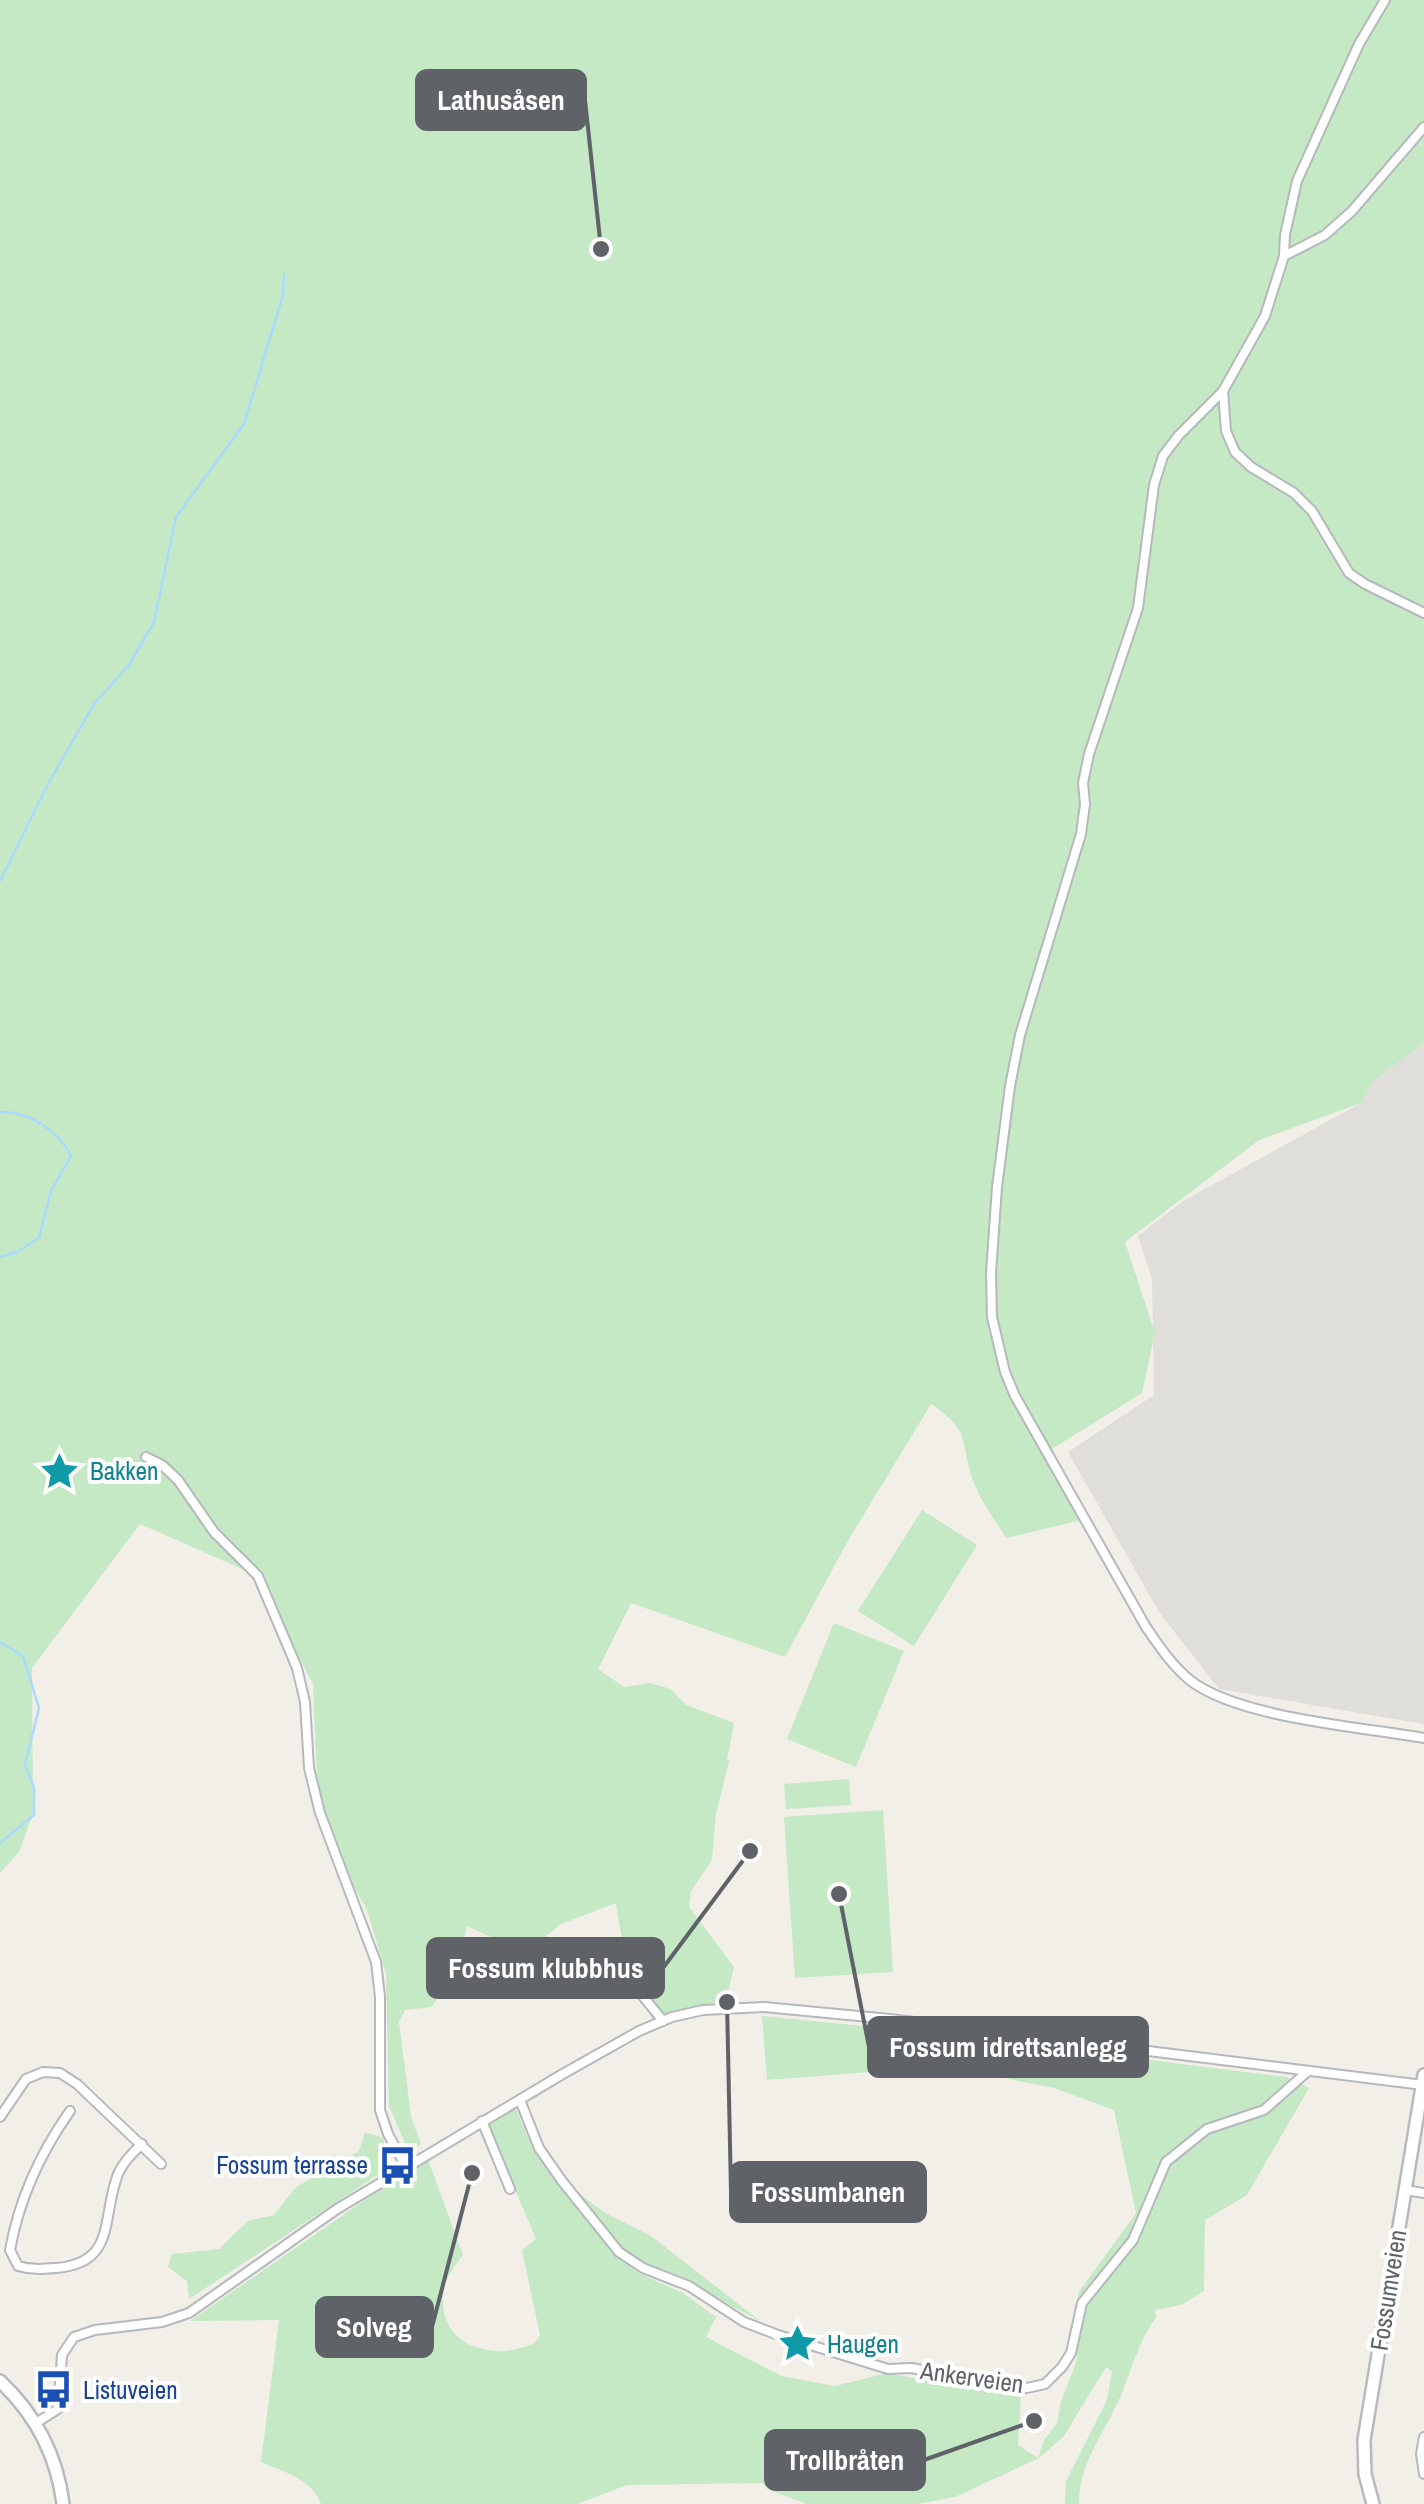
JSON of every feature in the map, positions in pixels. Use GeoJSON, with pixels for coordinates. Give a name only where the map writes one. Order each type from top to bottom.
{"type":"FeatureCollection","features":[{"type":"Feature","properties":{"kind":"street"},"geometry":{"type":"LineString","coordinates":[[1385,0],[1360,44],[1297,180],[1284,256],[1265,316],[1223,391],[1163,456],[1154,486],[1138,608],[1089,754],[1082,783],[1085,804],[1081,834],[1020,1035],[996,1187],[991,1273],[992,1317],[1004,1372],[1014,1396],[1146,1627],[1168,1658],[1189,1680],[1246,1707],[1424,1738]]}},
{"type":"Feature","properties":{"kind":"street"},"geometry":{"type":"LineString","coordinates":[[1284,256],[1325,235],[1424,127]]}},
{"type":"Feature","properties":{"kind":"street"},"geometry":{"type":"LineString","coordinates":[[1223,391],[1226,430],[1235,452],[1252,468],[1294,493],[1312,511],[1349,573],[1424,614]]}},
{"type":"Feature","properties":{"kind":"street"},"geometry":{"type":"LineString","coordinates":[[146,1457],[178,1480],[214,1532],[258,1576],[297,1668],[306,1702],[309,1768],[320,1813],[374,1952],[380,1997],[380,2110],[406,2167]]}},
{"type":"Feature","properties":{"kind":"street"},"geometry":{"type":"LineString","coordinates":[[588,1965],[607,1951],[620,1951],[642,1995],[663,2021]]}},
{"type":"Feature","properties":{"kind":"street"},"geometry":{"type":"LineString","coordinates":[[36,2423],[58,2408],[62,2355],[74,2337],[162,2322],[189,2313],[337,2209],[482,2121],[623,2040],[663,2021],[704,2010],[764,2007],[890,2019],[1424,2082]]}},
{"type":"Feature","properties":{"kind":"street","name":"Ankerveien"},"geometry":{"type":"LineString","coordinates":[[520,2100],[539,2148],[562,2181],[619,2252],[643,2268],[688,2286],[744,2322],[870,2364],[1027,2388],[1045,2384],[1062,2368],[1071,2353],[1082,2303],[1133,2240],[1166,2162],[1207,2129],[1264,2110],[1308,2070]]}},
{"type":"Feature","properties":{"kind":"street"},"geometry":{"type":"LineString","coordinates":[[0,2117],[26,2079],[38,2072],[53,2072],[77,2084],[161,2164]]}},
{"type":"Feature","properties":{"kind":"street","name":"Fossumveien"},"geometry":{"type":"LineString","coordinates":[[1373,2504],[1365,2474],[1364,2440],[1424,2082]]}},
{"type":"Feature","properties":{"kind":"street"},"geometry":{"type":"LineString","coordinates":[[70,2111],[40,2159],[22,2203],[10,2250],[14,2262],[22,2267],[76,2266],[90,2258],[102,2236],[119,2170],[142,2144]]}},
{"type":"Feature","properties":{"kind":"street"},"geometry":{"type":"LineString","coordinates":[[482,2121],[510,2189]]}},
{"type":"Feature","properties":{"kind":"street"},"geometry":{"type":"LineString","coordinates":[[1405,2190],[1424,2193]]}},
{"type":"Feature","properties":{"kind":"street"},"geometry":{"type":"LineString","coordinates":[[0,2381],[36,2423],[55,2463],[63,2504]]}},
{"type":"Feature","properties":{"kind":"street"},"geometry":{"type":"LineString","coordinates":[[1424,2437],[1424,2474]]}},
{"type":"Feature","properties":{"kind":"shaded area"},"geometry":{"type":"Polygon","coordinates":[[[1424,1043],[1424,1724],[1219,1689],[1159,1612],[1068,1452],[1154,1395],[1152,1279],[1138,1236],[1183,1201],[1361,1103],[1372,1082],[1424,1043]]]}},
{"type":"Feature","properties":{"kind":"green space"},"geometry":{"type":"Polygon","coordinates":[[[0,0],[1424,0],[1424,1043],[1372,1082],[1361,1103],[1259,1140],[1125,1242],[1155,1333],[1142,1393],[1047,1452],[1082,1520],[1006,1538],[977,1490],[960,1431],[931,1404],[849,1539],[785,1657],[631,1603],[598,1669],[624,1687],[650,1683],[671,1689],[686,1705],[734,1723],[716,1814],[712,1860],[691,1891],[689,1907],[734,1967],[726,2000],[662,2014],[630,1962],[616,1903],[561,1924],[525,1953],[467,1926],[455,1975],[431,2007],[405,2010],[399,2022],[411,2117],[421,2144],[409,2152],[389,2106],[386,1974],[367,1910],[336,1856],[318,1802],[313,1684],[256,1575],[140,1524],[32,1668],[33,1813],[19,1852],[0,1873],[0,0]]]}},
{"type":"Feature","properties":{"kind":"green space"},"geometry":{"type":"Polygon","coordinates":[[[922,1510],[977,1545],[914,1646],[858,1611],[922,1510]]]}},
{"type":"Feature","properties":{"kind":"green space"},"geometry":{"type":"Polygon","coordinates":[[[834,1623],[904,1651],[856,1767],[787,1739],[834,1623]]]}},
{"type":"Feature","properties":{"kind":"green space"},"geometry":{"type":"Polygon","coordinates":[[[849,1779],[851,1805],[786,1809],[784,1784],[849,1779]]]}},
{"type":"Feature","properties":{"kind":"green space"},"geometry":{"type":"Polygon","coordinates":[[[883,1810],[893,1972],[795,1978],[784,1817],[883,1810]]]}},
{"type":"Feature","properties":{"kind":"green space"},"geometry":{"type":"Polygon","coordinates":[[[762,2016],[925,2032],[934,2046],[927,2077],[869,2072],[767,2080],[762,2016]]]}},
{"type":"Feature","properties":{"kind":"green space"},"geometry":{"type":"Polygon","coordinates":[[[988,2040],[1286,2077],[1309,2088],[1247,2195],[1205,2220],[1204,2291],[1181,2305],[1155,2310],[1156,2317],[1088,2461],[1079,2504],[1065,2504],[1066,2481],[1107,2400],[1112,2371],[1106,2367],[1064,2436],[1039,2458],[955,2497],[917,2504],[807,2504],[767,2489],[763,2483],[627,2485],[577,2504],[321,2504],[304,2482],[261,2462],[279,2320],[190,2321],[427,2157],[463,2255],[445,2285],[443,2308],[448,2324],[457,2336],[485,2349],[518,2349],[535,2343],[540,2335],[522,2250],[536,2239],[487,2123],[516,2109],[533,2149],[614,2255],[638,2273],[683,2293],[716,2317],[706,2337],[781,2376],[835,2386],[887,2373],[1021,2397],[1018,2445],[1038,2458],[1044,2440],[1057,2423],[1077,2360],[1078,2293],[1136,2213],[1114,2110],[1054,2088],[1008,2079],[998,2051],[988,2040]]]}},
{"type":"Feature","properties":{"kind":"green space"},"geometry":{"type":"Polygon","coordinates":[[[365,2132],[383,2138],[391,2166],[189,2299],[187,2281],[168,2267],[172,2254],[219,2249],[248,2221],[274,2215],[296,2187],[359,2151],[365,2132]]]}},
{"type":"Feature","properties":{"kind":"green space"},"geometry":{"type":"Polygon","coordinates":[[[569,2186],[605,2213],[651,2236],[760,2321],[642,2264],[621,2249],[569,2186]]]}},
{"type":"Feature","properties":{"kind":"waterway"},"geometry":{"type":"LineString","coordinates":[[0,881],[48,784],[94,704],[129,665],[154,622],[176,517],[244,424],[283,295],[284,274]]}},
{"type":"Feature","properties":{"kind":"waterway"},"geometry":{"type":"LineString","coordinates":[[0,1112],[22,1115],[42,1124],[59,1138],[71,1156],[51,1191],[39,1238],[0,1257]]}},
{"type":"Feature","properties":{"kind":"waterway"},"geometry":{"type":"LineString","coordinates":[[0,1642],[23,1656],[39,1708],[25,1765],[34,1788],[34,1815],[0,1843]]}},
{"type":"Feature","properties":{"kind":"place","name":"Lathusåsen"},"geometry":{"type":"Point","coordinates":[601,249]}},
{"type":"Feature","properties":{"kind":"place","name":"Bakken"},"geometry":{"type":"Point","coordinates":[60,1471]}},
{"type":"Feature","properties":{"kind":"place","name":"Fossum klubbhus"},"geometry":{"type":"Point","coordinates":[750,1851]}},
{"type":"Feature","properties":{"kind":"place","name":"Fossum idrettsanlegg"},"geometry":{"type":"Point","coordinates":[839,1894]}},
{"type":"Feature","properties":{"kind":"place","name":"Fossumbanen"},"geometry":{"type":"Point","coordinates":[727,2002]}},
{"type":"Feature","properties":{"kind":"place","name":"Fossum terrasse"},"geometry":{"type":"Point","coordinates":[398,2165]}},
{"type":"Feature","properties":{"kind":"place","name":"Solveg"},"geometry":{"type":"Point","coordinates":[472,2173]}},
{"type":"Feature","properties":{"kind":"place","name":"Haugen"},"geometry":{"type":"Point","coordinates":[797,2344]}},
{"type":"Feature","properties":{"kind":"place","name":"Listuveien"},"geometry":{"type":"Point","coordinates":[53,2390]}},
{"type":"Feature","properties":{"kind":"place","name":"Trollbråten"},"geometry":{"type":"Point","coordinates":[1034,2421]}}]}
